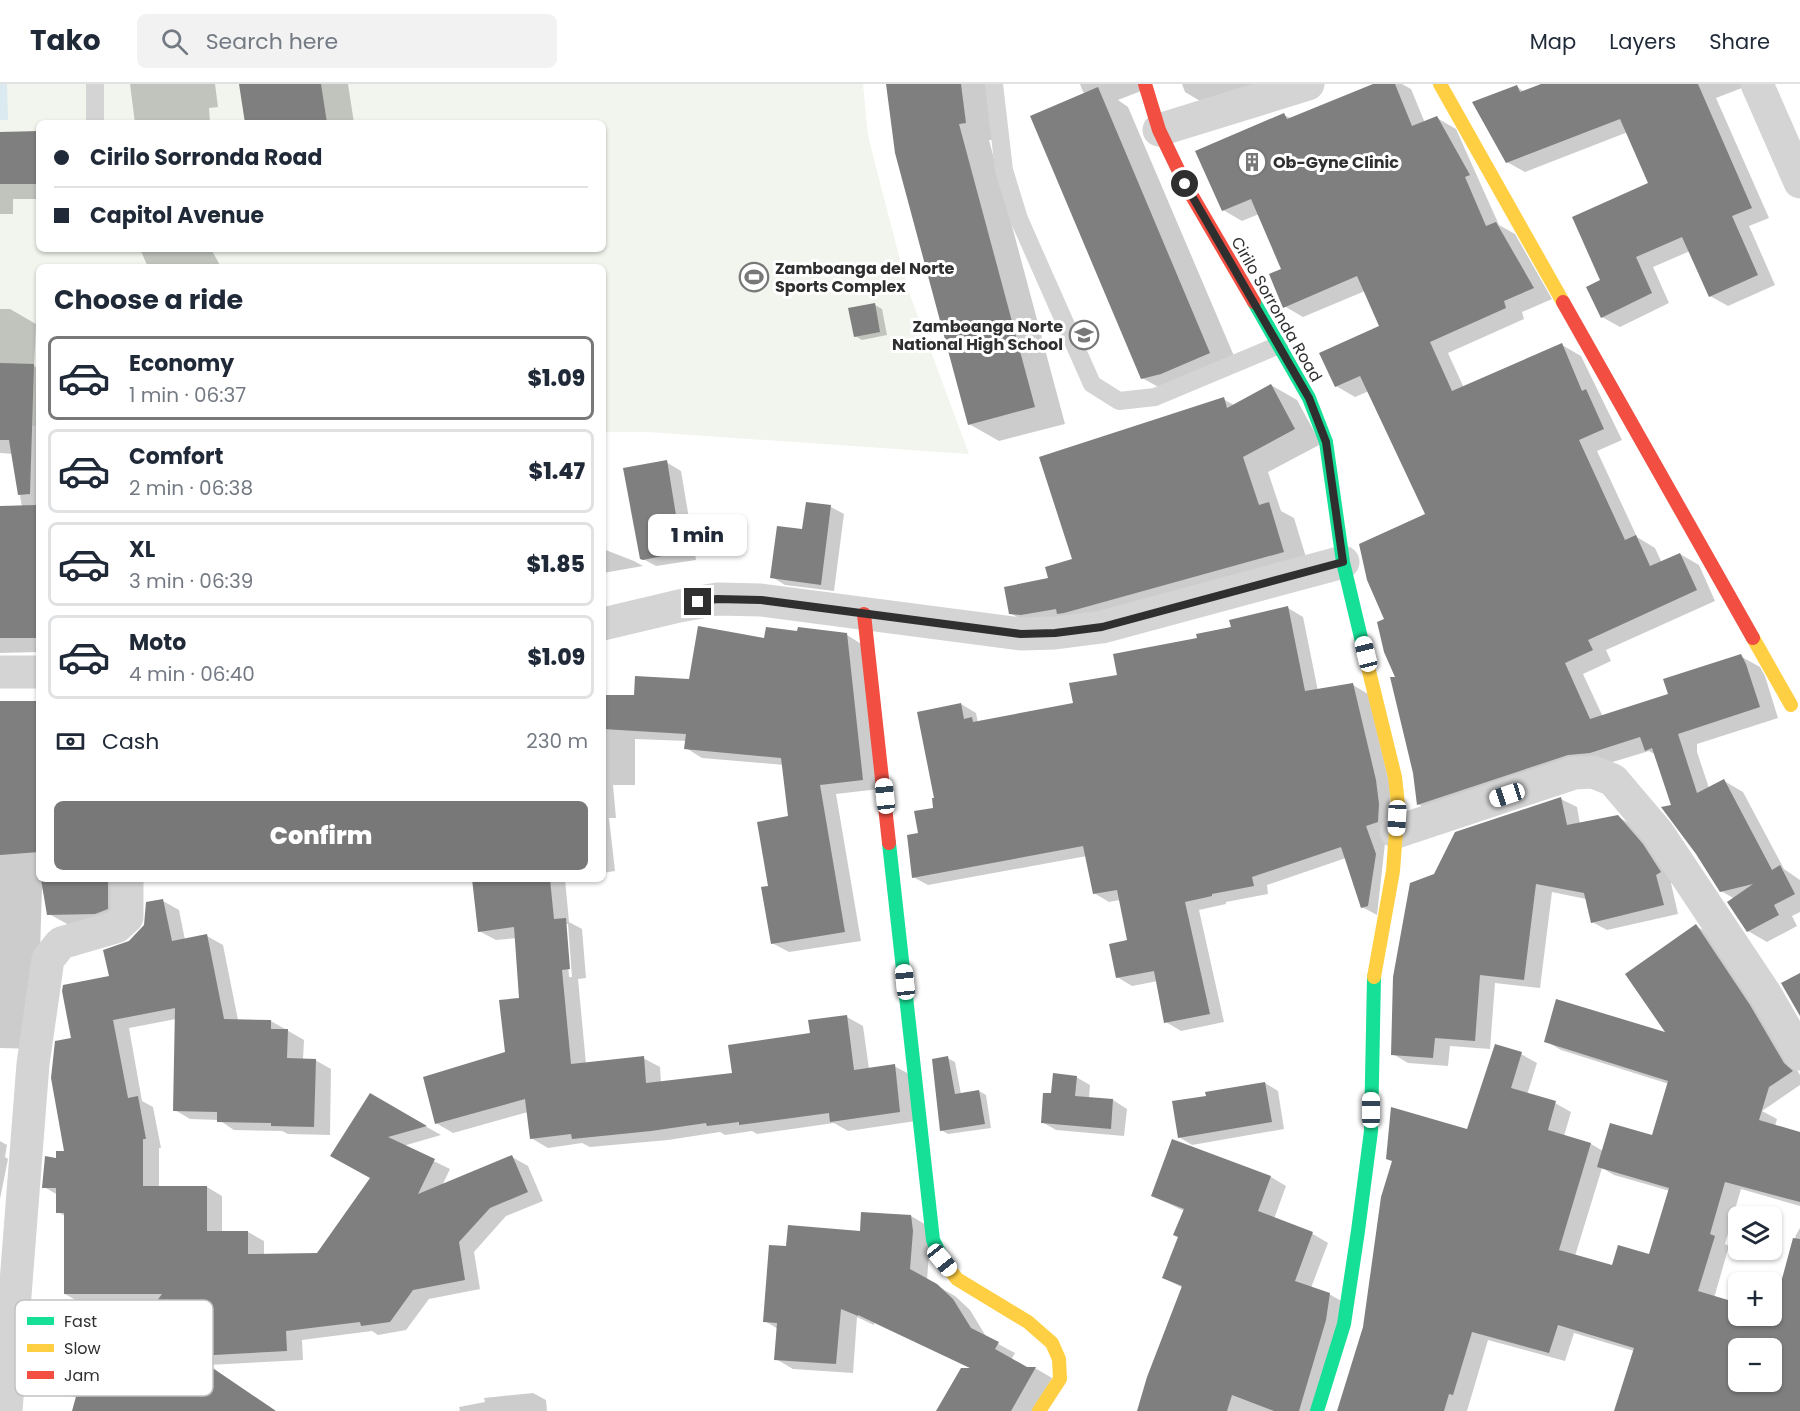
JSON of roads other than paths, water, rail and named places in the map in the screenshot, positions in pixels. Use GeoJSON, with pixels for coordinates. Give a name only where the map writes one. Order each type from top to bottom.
{"type":"FeatureCollection","features":[{"type":"Feature","properties":{"kind":"street","name":"Cirilo Sorronda Road"},"geometry":{"type":"LineString","coordinates":[[1145,84],[1159,130],[1185,184],[1309,398],[1326,442],[1343,562],[1395,777],[1398,804],[1393,871],[1374,975],[1371,1131],[1359,1231],[1344,1323],[1317,1411]]}},
{"type":"Feature","properties":{"kind":"street"},"geometry":{"type":"LineString","coordinates":[[1159,130],[1308,84]]}},
{"type":"Feature","properties":{"kind":"street"},"geometry":{"type":"LineString","coordinates":[[1440,84],[1791,705]]}},
{"type":"Feature","properties":{"kind":"street"},"geometry":{"type":"LineString","coordinates":[[1758,84],[1800,182]]}},
{"type":"Feature","properties":{"kind":"street"},"geometry":{"type":"LineString","coordinates":[[606,623],[717,599],[761,600],[1021,634],[1055,633],[1102,627],[1343,562]]}},
{"type":"Feature","properties":{"kind":"street"},"geometry":{"type":"LineString","coordinates":[[864,614],[933,1240],[942,1260],[957,1279],[1028,1322],[1052,1343],[1059,1359],[1060,1379],[1039,1411]]}},
{"type":"Feature","properties":{"kind":"street"},"geometry":{"type":"LineString","coordinates":[[0,672],[36,672]]}},
{"type":"Feature","properties":{"kind":"street"},"geometry":{"type":"LineString","coordinates":[[1396,832],[1574,773],[1593,772],[1612,780],[1658,833],[1766,995],[1800,1054]]}},
{"type":"Feature","properties":{"kind":"street"},"geometry":{"type":"LineString","coordinates":[[6,1411],[33,1064],[48,959],[61,943],[116,927],[123,922],[127,917],[127,882]]}},
{"type":"Feature","properties":{"kind":"lane"},"geometry":{"type":"LineString","coordinates":[[95,84],[95,120]]}},
{"type":"Feature","properties":{"kind":"lane"},"geometry":{"type":"LineString","coordinates":[[994,84],[1004,170],[1019,219],[1092,384],[1119,400],[1155,397],[1279,345]]}},
{"type":"Feature","properties":{"kind":"place","name":"Ob-Gyne Clinic"},"geometry":{"type":"Point","coordinates":[1252,162]}},
{"type":"Feature","properties":{"kind":"place","name":"Zamboanga del Norte Sports Complex"},"geometry":{"type":"Point","coordinates":[754,277]}},
{"type":"Feature","properties":{"kind":"place","name":"Zamboanga Norte National High School"},"geometry":{"type":"Point","coordinates":[1084,335]}}]}
